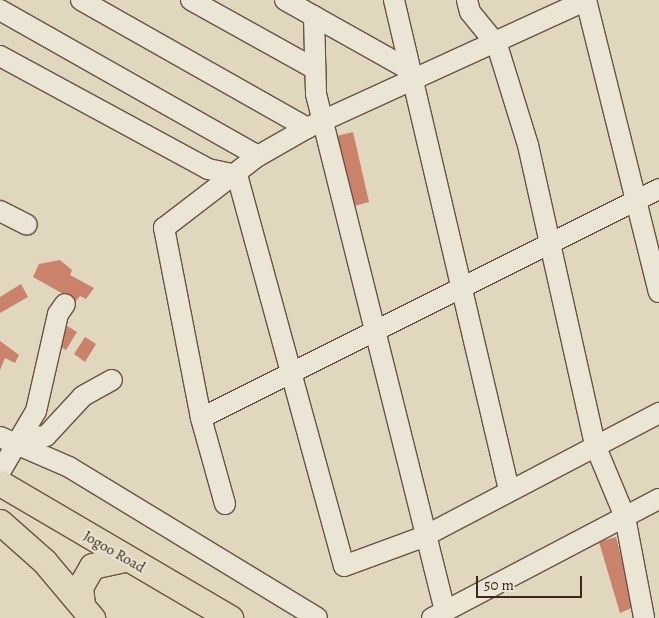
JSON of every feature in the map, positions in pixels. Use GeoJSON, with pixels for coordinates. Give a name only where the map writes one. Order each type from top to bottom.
{"type":"FeatureCollection","features":[{"type":"Feature","properties":{"kind":"main road","name":"Jogoo Road"},"geometry":{"type":"LineString","coordinates":[[0,483],[124,559],[230,618]]}},
{"type":"Feature","properties":{"kind":"main road"},"geometry":{"type":"LineString","coordinates":[[0,522],[38,554],[87,611]]}},
{"type":"Feature","properties":{"kind":"main road"},"geometry":{"type":"LineString","coordinates":[[87,611],[80,586],[92,566],[124,559]]}},
{"type":"Feature","properties":{"kind":"street"},"geometry":{"type":"LineString","coordinates":[[81,0],[315,125]]}},
{"type":"Feature","properties":{"kind":"street"},"geometry":{"type":"LineString","coordinates":[[191,0],[313,68]]}},
{"type":"Feature","properties":{"kind":"street"},"geometry":{"type":"LineString","coordinates":[[285,0],[409,75]]}},
{"type":"Feature","properties":{"kind":"street"},"geometry":{"type":"LineString","coordinates":[[394,0],[409,75],[508,490]]}},
{"type":"Feature","properties":{"kind":"street"},"geometry":{"type":"LineString","coordinates":[[467,0],[470,12],[497,45],[552,244],[595,445],[625,517],[644,618]]}},
{"type":"Feature","properties":{"kind":"street"},"geometry":{"type":"LineString","coordinates":[[225,504],[202,418],[164,228],[237,175],[258,156],[409,75],[497,45],[586,0],[659,292]]}},
{"type":"Feature","properties":{"kind":"street"},"geometry":{"type":"LineString","coordinates":[[0,10],[258,156]]}},
{"type":"Feature","properties":{"kind":"street"},"geometry":{"type":"LineString","coordinates":[[314,16],[315,125],[377,331],[439,614],[659,499]]}},
{"type":"Feature","properties":{"kind":"street"},"geometry":{"type":"LineString","coordinates":[[0,56],[208,169],[237,175]]}},
{"type":"Feature","properties":{"kind":"street"},"geometry":{"type":"LineString","coordinates":[[237,175],[294,373],[344,566],[423,537],[508,490],[659,413]]}},
{"type":"Feature","properties":{"kind":"street"},"geometry":{"type":"LineString","coordinates":[[202,418],[659,189]]}},
{"type":"Feature","properties":{"kind":"street"},"geometry":{"type":"LineString","coordinates":[[0,211],[27,225]]}},
{"type":"Feature","properties":{"kind":"street"},"geometry":{"type":"LineString","coordinates":[[0,472],[21,443],[44,384],[58,314],[66,304]]}},
{"type":"Feature","properties":{"kind":"street"},"geometry":{"type":"LineString","coordinates":[[21,443],[46,436],[83,396],[112,380]]}},
{"type":"Feature","properties":{"kind":"street"},"geometry":{"type":"LineString","coordinates":[[0,437],[21,443],[69,467],[317,618]]}},
{"type":"Feature","properties":{"kind":"building"},"geometry":{"type":"Polygon","coordinates":[[[353,132],[369,202],[354,206],[337,136],[353,132]]]}},
{"type":"Feature","properties":{"kind":"building"},"geometry":{"type":"Polygon","coordinates":[[[60,260],[72,270],[70,275],[94,288],[86,299],[80,296],[76,301],[33,277],[39,264],[60,260]]]}},
{"type":"Feature","properties":{"kind":"building"},"geometry":{"type":"Polygon","coordinates":[[[21,284],[28,297],[0,313],[0,297],[21,284]]]}},
{"type":"Feature","properties":{"kind":"building"},"geometry":{"type":"Polygon","coordinates":[[[67,326],[77,332],[66,350],[56,344],[67,326]]]}},
{"type":"Feature","properties":{"kind":"building"},"geometry":{"type":"Polygon","coordinates":[[[85,337],[96,344],[85,362],[74,354],[85,337]]]}},
{"type":"Feature","properties":{"kind":"building"},"geometry":{"type":"Polygon","coordinates":[[[0,341],[19,355],[15,363],[5,358],[0,370],[0,341]]]}},
{"type":"Feature","properties":{"kind":"building"},"geometry":{"type":"Polygon","coordinates":[[[616,537],[634,607],[620,613],[599,542],[616,537]]]}}]}
